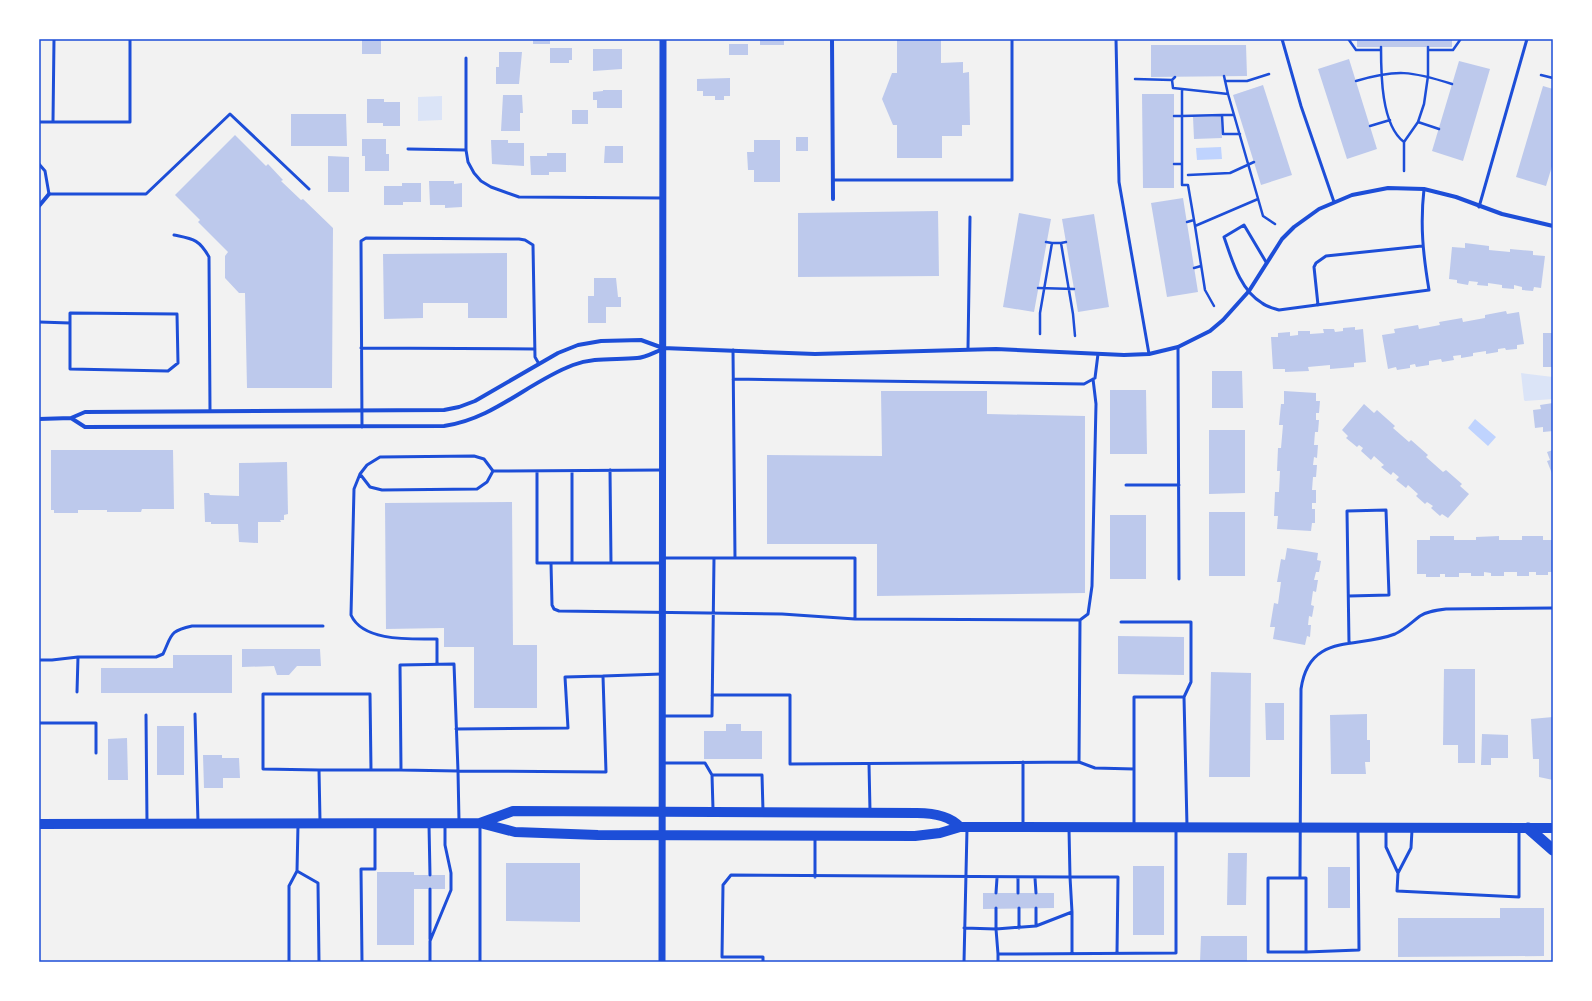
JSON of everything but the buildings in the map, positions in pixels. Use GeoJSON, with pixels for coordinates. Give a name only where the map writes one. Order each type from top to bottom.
{"type":"FeatureCollection","features":[{"type":"Feature","properties":{"kind":"highway"},"geometry":{"type":"LineString","coordinates":[[1523,828],[1553,850]]}},
{"type":"Feature","properties":{"kind":"main road"},"geometry":{"type":"LineString","coordinates":[[480,823],[513,811],[664,813],[870,812],[926,813],[945,817],[964,827]]}},
{"type":"Feature","properties":{"kind":"main road"},"geometry":{"type":"LineString","coordinates":[[39,824],[480,823],[515,832],[663,836],[915,836],[940,833],[964,827],[1553,828]]}},
{"type":"Feature","properties":{"kind":"street"},"geometry":{"type":"LineString","coordinates":[[662,962],[664,813],[663,39]]}},
{"type":"Feature","properties":{"kind":"street"},"geometry":{"type":"LineString","coordinates":[[832,39],[833,199]]}},
{"type":"Feature","properties":{"kind":"street"},"geometry":{"type":"LineString","coordinates":[[39,419],[71,418],[85,412],[436,411],[460,407],[484,396],[569,348],[600,341],[641,340],[664,348],[841,354],[968,350],[1149,354],[1178,346],[1210,331],[1223,320],[1248,291],[1282,239],[1294,227],[1319,209],[1352,195],[1376,189],[1406,187],[1424,189],[1456,197],[1479,207],[1517,218],[1553,226]]}},
{"type":"Feature","properties":{"kind":"street"},"geometry":{"type":"LineString","coordinates":[[39,206],[49,194]]}},
{"type":"Feature","properties":{"kind":"street"},"geometry":{"type":"LineString","coordinates":[[71,418],[86,427],[431,427],[457,425],[486,414],[573,365],[600,358],[638,358],[664,348]]}},
{"type":"Feature","properties":{"kind":"lane"},"geometry":{"type":"LineString","coordinates":[[54,39],[54,121]]}},
{"type":"Feature","properties":{"kind":"lane"},"geometry":{"type":"LineString","coordinates":[[39,122],[130,122],[130,39]]}},
{"type":"Feature","properties":{"kind":"lane"},"geometry":{"type":"LineString","coordinates":[[833,180],[1012,180],[1012,39]]}},
{"type":"Feature","properties":{"kind":"lane"},"geometry":{"type":"LineString","coordinates":[[1116,39],[1119,182],[1149,354]]}},
{"type":"Feature","properties":{"kind":"lane"},"geometry":{"type":"LineString","coordinates":[[1282,39],[1301,106],[1334,202]]}},
{"type":"Feature","properties":{"kind":"lane"},"geometry":{"type":"LineString","coordinates":[[1479,207],[1528,39]]}},
{"type":"Feature","properties":{"kind":"lane"},"geometry":{"type":"LineString","coordinates":[[466,58],[466,150],[468,162],[474,173],[481,181],[491,187],[519,197],[664,198]]}},
{"type":"Feature","properties":{"kind":"lane"},"geometry":{"type":"LineString","coordinates":[[39,164],[45,171],[49,194],[146,194],[230,114],[309,189]]}},
{"type":"Feature","properties":{"kind":"lane"},"geometry":{"type":"LineString","coordinates":[[408,149],[466,150]]}},
{"type":"Feature","properties":{"kind":"lane"},"geometry":{"type":"LineString","coordinates":[[1266,262],[1244,226],[1224,237],[1238,276],[1248,291],[1261,303],[1279,310],[1429,290],[1422,246],[1422,207],[1424,189]]}},
{"type":"Feature","properties":{"kind":"lane"},"geometry":{"type":"LineString","coordinates":[[968,350],[970,217]]}},
{"type":"Feature","properties":{"kind":"lane"},"geometry":{"type":"LineString","coordinates":[[174,236],[194,239],[200,243],[208,258],[210,412]]}},
{"type":"Feature","properties":{"kind":"lane"},"geometry":{"type":"LineString","coordinates":[[362,427],[361,241],[366,238],[519,239],[525,240],[533,245],[535,357],[539,364]]}},
{"type":"Feature","properties":{"kind":"lane"},"geometry":{"type":"LineString","coordinates":[[1318,305],[1314,267],[1320,259],[1326,256],[1422,246]]}},
{"type":"Feature","properties":{"kind":"lane"},"geometry":{"type":"LineString","coordinates":[[70,313],[177,314],[178,363],[168,371],[70,369],[70,323],[70,313]]}},
{"type":"Feature","properties":{"kind":"lane"},"geometry":{"type":"LineString","coordinates":[[39,322],[70,323]]}},
{"type":"Feature","properties":{"kind":"lane"},"geometry":{"type":"LineString","coordinates":[[1178,346],[1179,579]]}},
{"type":"Feature","properties":{"kind":"lane"},"geometry":{"type":"LineString","coordinates":[[362,348],[535,348]]}},
{"type":"Feature","properties":{"kind":"lane"},"geometry":{"type":"LineString","coordinates":[[733,350],[735,558]]}},
{"type":"Feature","properties":{"kind":"lane"},"geometry":{"type":"LineString","coordinates":[[733,379],[1084,384],[1095,378],[1098,354]]}},
{"type":"Feature","properties":{"kind":"lane"},"geometry":{"type":"LineString","coordinates":[[551,563],[552,605],[554,610],[818,616],[855,620],[1080,620],[1088,614],[1092,586],[1096,404],[1093,379]]}},
{"type":"Feature","properties":{"kind":"lane"},"geometry":{"type":"LineString","coordinates":[[437,664],[436,639],[391,639],[364,630],[355,623],[352,615],[354,489],[360,474],[367,465],[380,457],[474,456],[484,459],[493,471]]}},
{"type":"Feature","properties":{"kind":"lane"},"geometry":{"type":"LineString","coordinates":[[572,470],[572,563]]}},
{"type":"Feature","properties":{"kind":"lane"},"geometry":{"type":"LineString","coordinates":[[610,470],[611,563]]}},
{"type":"Feature","properties":{"kind":"lane"},"geometry":{"type":"LineString","coordinates":[[493,471],[664,470]]}},
{"type":"Feature","properties":{"kind":"lane"},"geometry":{"type":"LineString","coordinates":[[360,474],[370,487],[382,490],[478,489],[487,482],[493,471]]}},
{"type":"Feature","properties":{"kind":"lane"},"geometry":{"type":"LineString","coordinates":[[537,471],[537,563],[611,563],[714,558],[855,558],[855,620]]}},
{"type":"Feature","properties":{"kind":"lane"},"geometry":{"type":"LineString","coordinates":[[1126,485],[1179,485]]}},
{"type":"Feature","properties":{"kind":"lane"},"geometry":{"type":"LineString","coordinates":[[1349,596],[1389,595],[1386,510],[1347,511],[1349,643]]}},
{"type":"Feature","properties":{"kind":"lane"},"geometry":{"type":"LineString","coordinates":[[664,716],[712,716],[714,558]]}},
{"type":"Feature","properties":{"kind":"lane"},"geometry":{"type":"LineString","coordinates":[[1300,878],[1301,688],[1302,676],[1312,662],[1324,650],[1333,646],[1371,640],[1396,634],[1421,615],[1432,611],[1446,609],[1553,608]]}},
{"type":"Feature","properties":{"kind":"lane"},"geometry":{"type":"LineString","coordinates":[[1079,762],[1080,620]]}},
{"type":"Feature","properties":{"kind":"lane"},"geometry":{"type":"LineString","coordinates":[[998,954],[1176,953],[1182,828],[1184,697],[1192,682],[1191,622],[1121,622]]}},
{"type":"Feature","properties":{"kind":"lane"},"geometry":{"type":"LineString","coordinates":[[39,660],[78,657],[156,657],[163,654],[170,636],[175,632],[192,626],[323,626]]}},
{"type":"Feature","properties":{"kind":"lane"},"geometry":{"type":"LineString","coordinates":[[77,692],[78,657]]}},
{"type":"Feature","properties":{"kind":"lane"},"geometry":{"type":"LineString","coordinates":[[401,770],[400,665],[454,664],[459,823]]}},
{"type":"Feature","properties":{"kind":"lane"},"geometry":{"type":"LineString","coordinates":[[456,729],[568,728],[565,677],[664,674]]}},
{"type":"Feature","properties":{"kind":"lane"},"geometry":{"type":"LineString","coordinates":[[371,770],[370,694],[263,694],[263,769],[320,770],[371,770],[401,770],[458,770],[606,772],[603,676]]}},
{"type":"Feature","properties":{"kind":"lane"},"geometry":{"type":"LineString","coordinates":[[712,695],[790,695],[790,764],[1079,762],[1095,768],[1134,769]]}},
{"type":"Feature","properties":{"kind":"lane"},"geometry":{"type":"LineString","coordinates":[[1134,828],[1134,697],[1184,697]]}},
{"type":"Feature","properties":{"kind":"lane"},"geometry":{"type":"LineString","coordinates":[[195,714],[198,824]]}},
{"type":"Feature","properties":{"kind":"lane"},"geometry":{"type":"LineString","coordinates":[[146,715],[147,824]]}},
{"type":"Feature","properties":{"kind":"lane"},"geometry":{"type":"LineString","coordinates":[[39,723],[96,724],[96,753]]}},
{"type":"Feature","properties":{"kind":"lane"},"geometry":{"type":"LineString","coordinates":[[1023,762],[1023,828]]}},
{"type":"Feature","properties":{"kind":"lane"},"geometry":{"type":"LineString","coordinates":[[664,763],[705,763],[712,775],[713,813]]}},
{"type":"Feature","properties":{"kind":"lane"},"geometry":{"type":"LineString","coordinates":[[869,764],[870,812]]}},
{"type":"Feature","properties":{"kind":"lane"},"geometry":{"type":"LineString","coordinates":[[320,770],[320,823]]}},
{"type":"Feature","properties":{"kind":"lane"},"geometry":{"type":"LineString","coordinates":[[712,775],[762,775],[763,813]]}},
{"type":"Feature","properties":{"kind":"lane"},"geometry":{"type":"LineString","coordinates":[[290,962],[289,886],[297,871],[298,823]]}},
{"type":"Feature","properties":{"kind":"lane"},"geometry":{"type":"LineString","coordinates":[[362,962],[361,869],[375,869],[375,823]]}},
{"type":"Feature","properties":{"kind":"lane"},"geometry":{"type":"LineString","coordinates":[[429,823],[430,875]]}},
{"type":"Feature","properties":{"kind":"lane"},"geometry":{"type":"LineString","coordinates":[[430,941],[451,890],[451,873],[445,845],[445,823]]}},
{"type":"Feature","properties":{"kind":"lane"},"geometry":{"type":"LineString","coordinates":[[480,823],[480,962]]}},
{"type":"Feature","properties":{"kind":"lane"},"geometry":{"type":"LineString","coordinates":[[964,827],[966,878],[964,962]]}},
{"type":"Feature","properties":{"kind":"lane"},"geometry":{"type":"LineString","coordinates":[[1069,828],[1072,953]]}},
{"type":"Feature","properties":{"kind":"lane"},"geometry":{"type":"LineString","coordinates":[[1306,952],[1306,878],[1268,878],[1268,952],[1306,952],[1359,950],[1358,828]]}},
{"type":"Feature","properties":{"kind":"lane"},"geometry":{"type":"LineString","coordinates":[[1386,828],[1386,847],[1398,873]]}},
{"type":"Feature","properties":{"kind":"lane"},"geometry":{"type":"LineString","coordinates":[[1412,828],[1411,848],[1398,873],[1397,891],[1518,897],[1523,828]]}},
{"type":"Feature","properties":{"kind":"lane"},"geometry":{"type":"LineString","coordinates":[[814,877],[815,836]]}},
{"type":"Feature","properties":{"kind":"lane"},"geometry":{"type":"LineString","coordinates":[[297,871],[318,883],[319,962]]}},
{"type":"Feature","properties":{"kind":"lane"},"geometry":{"type":"LineString","coordinates":[[763,962],[763,957],[722,957],[723,885],[731,875],[966,878],[1118,877],[1117,953]]}},
{"type":"Feature","properties":{"kind":"lane"},"geometry":{"type":"LineString","coordinates":[[996,893],[997,878]]}},
{"type":"Feature","properties":{"kind":"lane"},"geometry":{"type":"LineString","coordinates":[[1018,878],[1018,893]]}},
{"type":"Feature","properties":{"kind":"lane"},"geometry":{"type":"LineString","coordinates":[[1035,878],[1036,893]]}},
{"type":"Feature","properties":{"kind":"lane"},"geometry":{"type":"LineString","coordinates":[[430,889],[430,962]]}},
{"type":"Feature","properties":{"kind":"lane"},"geometry":{"type":"LineString","coordinates":[[996,908],[998,962]]}},
{"type":"Feature","properties":{"kind":"lane"},"geometry":{"type":"LineString","coordinates":[[1019,908],[1019,928]]}},
{"type":"Feature","properties":{"kind":"lane"},"geometry":{"type":"LineString","coordinates":[[1036,908],[1036,926]]}},
{"type":"Feature","properties":{"kind":"lane"},"geometry":{"type":"LineString","coordinates":[[964,928],[996,929],[1036,926],[1072,912]]}},
{"type":"Feature","properties":{"kind":"path"},"geometry":{"type":"LineString","coordinates":[[1349,40],[1356,50],[1381,49],[1381,74],[1385,101],[1390,120],[1397,134],[1404,142]]}},
{"type":"Feature","properties":{"kind":"path"},"geometry":{"type":"LineString","coordinates":[[1404,171],[1404,142],[1418,122],[1424,104],[1428,76],[1428,49],[1453,50],[1460,40]]}},
{"type":"Feature","properties":{"kind":"path"},"geometry":{"type":"LineString","coordinates":[[1356,81],[1381,74],[1403,72],[1428,76],[1452,84]]}},
{"type":"Feature","properties":{"kind":"path"},"geometry":{"type":"LineString","coordinates":[[1225,81],[1247,81],[1269,74]]}},
{"type":"Feature","properties":{"kind":"path"},"geometry":{"type":"LineString","coordinates":[[1541,75],[1553,78]]}},
{"type":"Feature","properties":{"kind":"path"},"geometry":{"type":"LineString","coordinates":[[1224,76],[1263,216],[1275,224]]}},
{"type":"Feature","properties":{"kind":"path"},"geometry":{"type":"LineString","coordinates":[[1135,79],[1172,80],[1175,77]]}},
{"type":"Feature","properties":{"kind":"path"},"geometry":{"type":"LineString","coordinates":[[1172,80],[1173,88],[1228,94]]}},
{"type":"Feature","properties":{"kind":"path"},"geometry":{"type":"LineString","coordinates":[[1182,89],[1182,186],[1188,186],[1205,290],[1214,306]]}},
{"type":"Feature","properties":{"kind":"path"},"geometry":{"type":"LineString","coordinates":[[1222,115],[1224,134],[1240,134]]}},
{"type":"Feature","properties":{"kind":"path"},"geometry":{"type":"LineString","coordinates":[[1174,116],[1234,115]]}},
{"type":"Feature","properties":{"kind":"path"},"geometry":{"type":"LineString","coordinates":[[1370,126],[1390,120]]}},
{"type":"Feature","properties":{"kind":"path"},"geometry":{"type":"LineString","coordinates":[[1418,122],[1439,129]]}},
{"type":"Feature","properties":{"kind":"path"},"geometry":{"type":"LineString","coordinates":[[1188,176],[1230,174],[1254,162]]}},
{"type":"Feature","properties":{"kind":"path"},"geometry":{"type":"LineString","coordinates":[[1174,164],[1182,164]]}},
{"type":"Feature","properties":{"kind":"path"},"geometry":{"type":"LineString","coordinates":[[1195,226],[1258,199]]}},
{"type":"Feature","properties":{"kind":"path"},"geometry":{"type":"LineString","coordinates":[[1187,222],[1194,220]]}},
{"type":"Feature","properties":{"kind":"path"},"geometry":{"type":"LineString","coordinates":[[1046,242],[1066,242]]}},
{"type":"Feature","properties":{"kind":"path"},"geometry":{"type":"LineString","coordinates":[[1040,334],[1040,313],[1052,243]]}},
{"type":"Feature","properties":{"kind":"path"},"geometry":{"type":"LineString","coordinates":[[1061,243],[1075,336]]}},
{"type":"Feature","properties":{"kind":"path"},"geometry":{"type":"LineString","coordinates":[[1194,268],[1201,266]]}},
{"type":"Feature","properties":{"kind":"path"},"geometry":{"type":"LineString","coordinates":[[1038,288],[1044,290],[1074,289]]}},
{"type":"Feature","properties":{"kind":"shaded area"},"geometry":{"type":"Polygon","coordinates":[[[442,96],[442,120],[418,121],[418,97],[442,96]]]}},
{"type":"Feature","properties":{"kind":"shaded area"},"geometry":{"type":"Polygon","coordinates":[[[1521,373],[1553,377],[1553,399],[1525,401],[1521,373]]]}},
{"type":"Feature","properties":{"kind":"water"},"geometry":{"type":"Polygon","coordinates":[[[1221,147],[1222,159],[1197,160],[1196,148],[1221,147]]]}},
{"type":"Feature","properties":{"kind":"water"},"geometry":{"type":"Polygon","coordinates":[[[1475,419],[1496,437],[1488,446],[1468,428],[1475,419]]]}}]}
